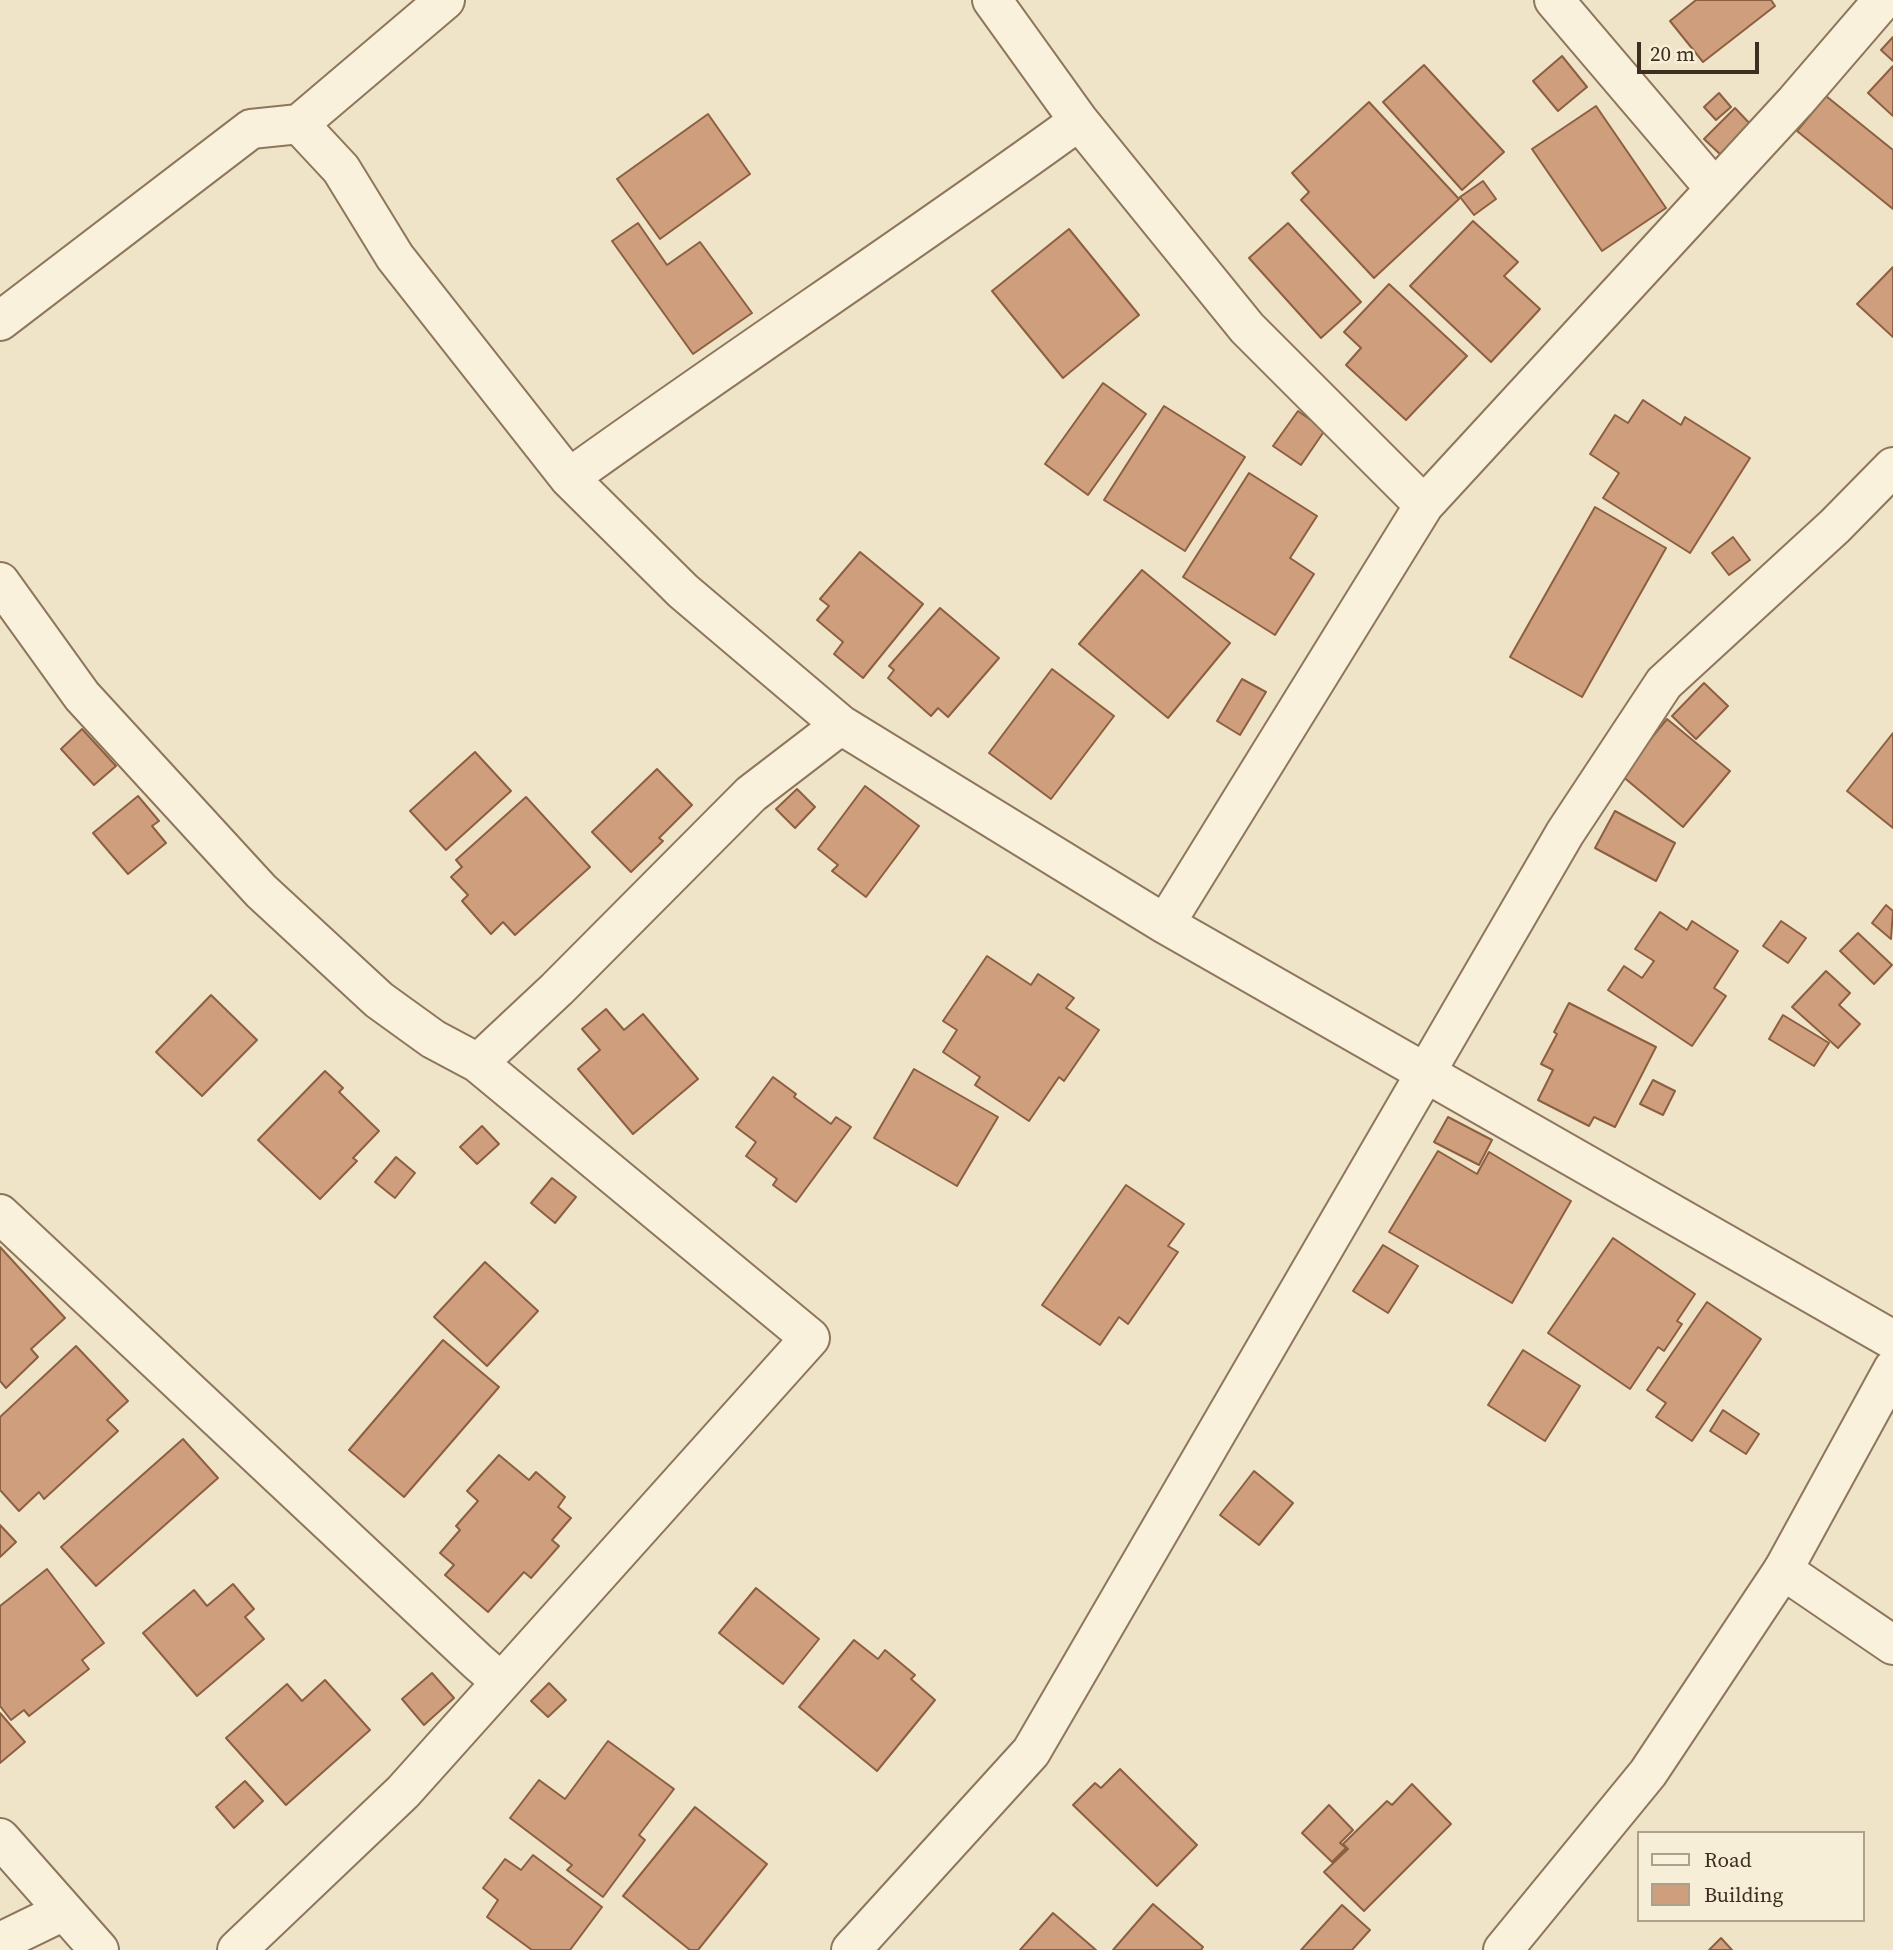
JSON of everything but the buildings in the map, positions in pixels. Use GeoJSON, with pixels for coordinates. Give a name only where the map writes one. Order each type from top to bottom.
{"type":"FeatureCollection","features":[{"type":"Feature","properties":{"kind":"street"},"geometry":{"type":"LineString","coordinates":[[0,321],[251,128],[299,124],[445,0]]}},
{"type":"Feature","properties":{"kind":"street"},"geometry":{"type":"LineString","coordinates":[[992,0],[1079,121],[1247,328],[1424,506]]}},
{"type":"Feature","properties":{"kind":"street"},"geometry":{"type":"LineString","coordinates":[[1554,0],[1715,189]]}},
{"type":"Feature","properties":{"kind":"street"},"geometry":{"type":"LineString","coordinates":[[1165,924],[1424,506],[1796,101],[1882,0]]}},
{"type":"Feature","properties":{"kind":"street"},"geometry":{"type":"LineString","coordinates":[[569,478],[691,390],[971,199],[1079,121]]}},
{"type":"Feature","properties":{"kind":"street"},"geometry":{"type":"LineString","coordinates":[[299,124],[341,169],[395,257],[569,478],[683,591],[841,724],[1165,924],[1893,1340]]}},
{"type":"Feature","properties":{"kind":"street"},"geometry":{"type":"LineString","coordinates":[[851,1950],[1031,1752],[1565,833],[1664,683],[1835,526],[1893,467]]}},
{"type":"Feature","properties":{"kind":"street"},"geometry":{"type":"LineString","coordinates":[[0,582],[82,696],[261,891],[379,1000],[433,1039],[478,1063],[810,1338],[403,1792],[237,1950]]}},
{"type":"Feature","properties":{"kind":"street"},"geometry":{"type":"LineString","coordinates":[[478,1063],[557,989],[751,794],[841,724]]}},
{"type":"Feature","properties":{"kind":"street"},"geometry":{"type":"LineString","coordinates":[[0,1214],[501,1682]]}},
{"type":"Feature","properties":{"kind":"street"},"geometry":{"type":"LineString","coordinates":[[1503,1950],[1648,1773],[1783,1570],[1893,1369]]}},
{"type":"Feature","properties":{"kind":"street"},"geometry":{"type":"LineString","coordinates":[[1783,1570],[1893,1645]]}},
{"type":"Feature","properties":{"kind":"street"},"geometry":{"type":"LineString","coordinates":[[0,1838],[99,1950]]}},
{"type":"Feature","properties":{"kind":"street"},"geometry":{"type":"LineString","coordinates":[[0,1942],[64,1911]]}}]}
